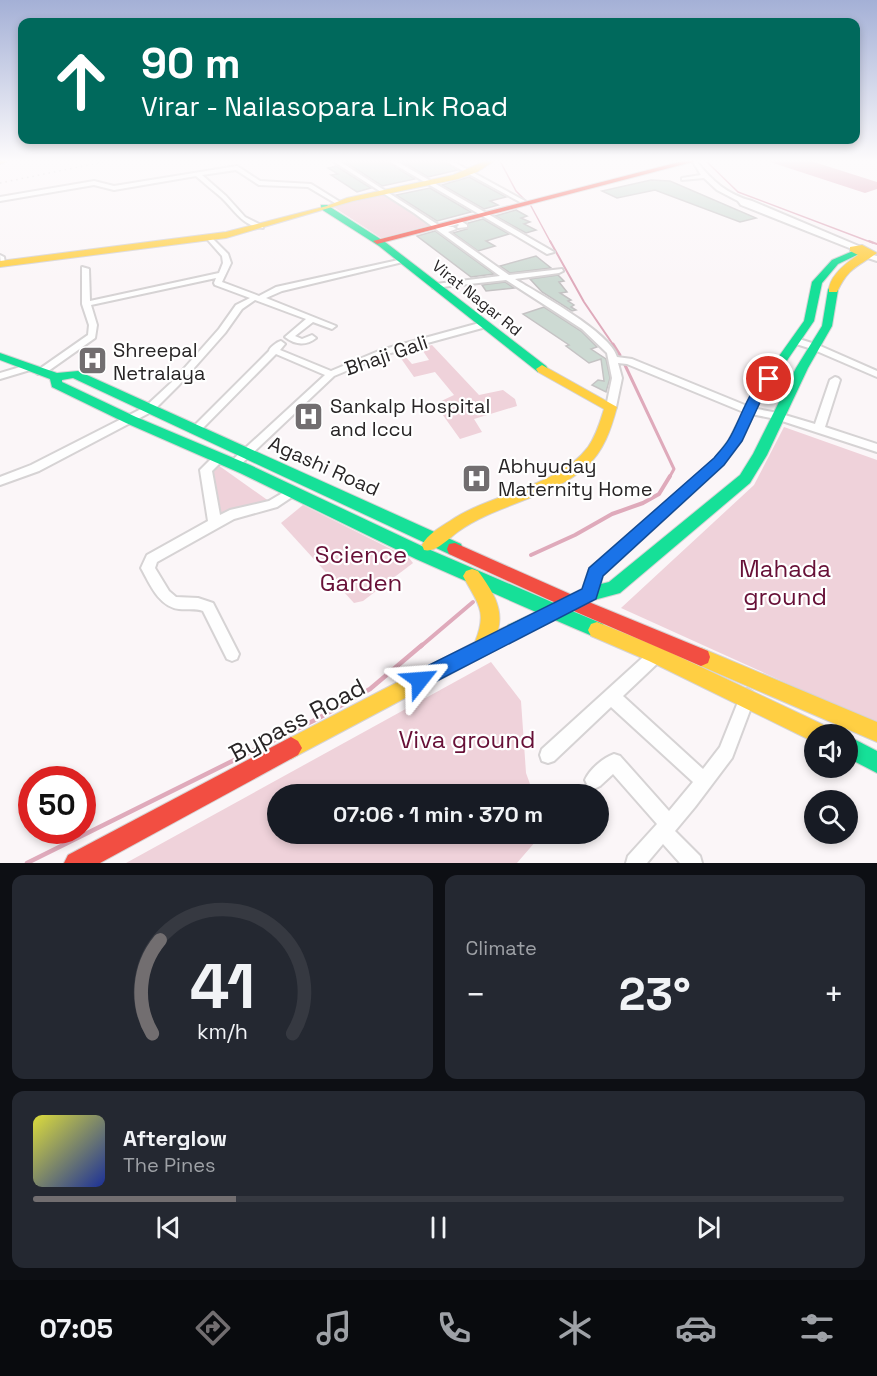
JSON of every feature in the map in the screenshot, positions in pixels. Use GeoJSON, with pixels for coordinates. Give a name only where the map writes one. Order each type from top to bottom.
{"type":"FeatureCollection","features":[{"type":"Feature","properties":{"kind":"street"},"geometry":{"type":"LineString","coordinates":[[228,201],[243,218],[261,227]]}},
{"type":"Feature","properties":{"kind":"street"},"geometry":{"type":"LineString","coordinates":[[324,201],[329,206]]}},
{"type":"Feature","properties":{"kind":"street"},"geometry":{"type":"LineString","coordinates":[[0,262],[209,238],[261,227],[346,201]]}},
{"type":"Feature","properties":{"kind":"street"},"geometry":{"type":"LineString","coordinates":[[400,201],[446,227],[507,277],[585,327],[621,360],[750,411],[778,417],[877,448]]}},
{"type":"Feature","properties":{"kind":"street"},"geometry":{"type":"LineString","coordinates":[[459,201],[550,252]]}},
{"type":"Feature","properties":{"kind":"street"},"geometry":{"type":"LineString","coordinates":[[380,241],[446,227],[527,201]]}},
{"type":"Feature","properties":{"kind":"street"},"geometry":{"type":"LineString","coordinates":[[741,201],[743,204],[868,250]]}},
{"type":"Feature","properties":{"kind":"street","name":"Virat Nagar Rd"},"geometry":{"type":"LineString","coordinates":[[329,206],[438,285],[459,306],[468,310],[483,325],[535,365],[611,407]]}},
{"type":"Feature","properties":{"kind":"street"},"geometry":{"type":"LineString","coordinates":[[209,238],[225,256],[227,263],[218,283],[328,327]]}},
{"type":"Feature","properties":{"kind":"street"},"geometry":{"type":"LineString","coordinates":[[380,241],[438,285],[559,271]]}},
{"type":"Feature","properties":{"kind":"street"},"geometry":{"type":"LineString","coordinates":[[590,594],[596,573],[719,462],[735,441],[756,397],[808,321],[817,282],[835,262],[868,250]]}},
{"type":"Feature","properties":{"kind":"street","name":"Bypass Road"},"geometry":{"type":"LineString","coordinates":[[76,863],[483,646],[590,594],[614,588],[746,479],[802,368],[827,326],[834,286],[843,272],[868,250]]}},
{"type":"Feature","properties":{"kind":"street"},"geometry":{"type":"LineString","coordinates":[[0,481],[35,468],[131,420],[148,409],[176,383],[239,307],[279,289],[403,261]]}},
{"type":"Feature","properties":{"kind":"street"},"geometry":{"type":"LineString","coordinates":[[41,372],[92,336],[93,326],[86,304],[85,269]]}},
{"type":"Feature","properties":{"kind":"street"},"geometry":{"type":"LineString","coordinates":[[86,304],[221,275]]}},
{"type":"Feature","properties":{"kind":"street"},"geometry":{"type":"LineString","coordinates":[[310,320],[289,337],[304,342],[312,338]]}},
{"type":"Feature","properties":{"kind":"street","name":"Bhaji Gali"},"geometry":{"type":"LineString","coordinates":[[234,464],[331,374],[384,352],[483,325]]}},
{"type":"Feature","properties":{"kind":"street"},"geometry":{"type":"LineString","coordinates":[[796,341],[877,374]]}},
{"type":"Feature","properties":{"kind":"street"},"geometry":{"type":"LineString","coordinates":[[195,430],[277,347],[331,374]]}},
{"type":"Feature","properties":{"kind":"street","name":"Agashi Road"},"geometry":{"type":"LineString","coordinates":[[0,357],[56,378],[74,374],[573,603],[877,732]]}},
{"type":"Feature","properties":{"kind":"street"},"geometry":{"type":"LineString","coordinates":[[422,554],[434,540],[488,507],[539,489],[569,473],[592,454],[606,430],[621,360]]}},
{"type":"Feature","properties":{"kind":"street"},"geometry":{"type":"LineString","coordinates":[[0,376],[27,368]]}},
{"type":"Feature","properties":{"kind":"street","name":"Agashi Road"},"geometry":{"type":"LineString","coordinates":[[56,378],[56,384],[131,420],[234,464],[422,554],[656,655],[804,725]]}},
{"type":"Feature","properties":{"kind":"street"},"geometry":{"type":"LineString","coordinates":[[819,429],[835,380]]}},
{"type":"Feature","properties":{"kind":"street"},"geometry":{"type":"LineString","coordinates":[[214,462],[206,470],[214,524]]}},
{"type":"Feature","properties":{"kind":"street"},"geometry":{"type":"LineString","coordinates":[[232,654],[208,607],[203,603],[181,603],[167,598],[148,568],[152,559],[231,514],[273,504],[291,492]]}},
{"type":"Feature","properties":{"kind":"street"},"geometry":{"type":"LineString","coordinates":[[472,575],[488,598],[492,614],[493,625],[483,646]]}},
{"type":"Feature","properties":{"kind":"street"},"geometry":{"type":"LineString","coordinates":[[548,755],[656,655]]}},
{"type":"Feature","properties":{"kind":"street"},"geometry":{"type":"LineString","coordinates":[[612,697],[704,781]]}},
{"type":"Feature","properties":{"kind":"street"},"geometry":{"type":"LineString","coordinates":[[635,863],[726,752],[747,697]]}},
{"type":"Feature","properties":{"kind":"street"},"geometry":{"type":"LineString","coordinates":[[858,752],[877,762]]}},
{"type":"Feature","properties":{"kind":"street"},"geometry":{"type":"LineString","coordinates":[[594,780],[614,762],[693,863]]}},
{"type":"Feature","properties":{"kind":"green space"},"geometry":{"type":"Polygon","coordinates":[[[350,201],[394,201],[431,225],[381,238],[332,206],[350,201]]]}},
{"type":"Feature","properties":{"kind":"green space"},"geometry":{"type":"Polygon","coordinates":[[[432,345],[479,395],[503,390],[515,399],[517,406],[474,419],[482,432],[460,439],[435,404],[454,395],[435,372],[414,377],[400,357],[405,356],[412,364],[429,360],[421,348],[432,345]]]}},
{"type":"Feature","properties":{"kind":"green space","name":"Mahada ground"},"geometry":{"type":"Polygon","coordinates":[[[784,427],[877,460],[877,724],[621,608],[754,485],[784,427]]]}},
{"type":"Feature","properties":{"kind":"green space"},"geometry":{"type":"Polygon","coordinates":[[[218,465],[273,504],[222,514],[216,511],[210,470],[218,465]]]}},
{"type":"Feature","properties":{"kind":"green space","name":"Science Garden"},"geometry":{"type":"Polygon","coordinates":[[[303,505],[409,558],[413,563],[363,601],[354,603],[281,523],[303,505]]]}},
{"type":"Feature","properties":{"kind":"green space","name":"Viva ground"},"geometry":{"type":"Polygon","coordinates":[[[491,662],[521,701],[526,773],[530,784],[269,784],[491,662]]]}},
{"type":"Feature","properties":{"kind":"green space","name":"Viva ground"},"geometry":{"type":"Polygon","coordinates":[[[267,785],[267,844],[533,844],[517,863],[126,863],[267,785]]]}},
{"type":"Feature","properties":{"kind":"building"},"geometry":{"type":"Polygon","coordinates":[[[406,201],[453,201],[471,212],[437,221],[406,201]]]}},
{"type":"Feature","properties":{"kind":"building"},"geometry":{"type":"Polygon","coordinates":[[[470,201],[491,201],[498,205],[484,209],[470,201]]]}},
{"type":"Feature","properties":{"kind":"building"},"geometry":{"type":"Polygon","coordinates":[[[685,201],[717,201],[756,218],[740,222],[685,201]]]}},
{"type":"Feature","properties":{"kind":"building"},"geometry":{"type":"Polygon","coordinates":[[[516,210],[527,216],[521,218],[530,222],[524,224],[536,230],[526,233],[495,216],[516,210]]]}},
{"type":"Feature","properties":{"kind":"building"},"geometry":{"type":"Polygon","coordinates":[[[483,219],[509,234],[486,241],[495,246],[478,251],[453,233],[467,229],[468,223],[483,219]]]}},
{"type":"Feature","properties":{"kind":"building"},"geometry":{"type":"Polygon","coordinates":[[[435,231],[494,274],[471,277],[417,236],[435,231]]]}},
{"type":"Feature","properties":{"kind":"building"},"geometry":{"type":"Polygon","coordinates":[[[536,256],[551,268],[510,273],[500,266],[536,256]]]}},
{"type":"Feature","properties":{"kind":"building"},"geometry":{"type":"Polygon","coordinates":[[[558,275],[564,281],[559,282],[567,292],[560,293],[571,300],[568,301],[574,305],[571,307],[576,310],[572,311],[542,292],[530,279],[558,275]]]}},
{"type":"Feature","properties":{"kind":"building"},"geometry":{"type":"Polygon","coordinates":[[[505,282],[514,288],[486,291],[482,285],[505,282]]]}},
{"type":"Feature","properties":{"kind":"building"},"geometry":{"type":"Polygon","coordinates":[[[544,307],[581,331],[597,347],[591,349],[606,359],[610,378],[606,392],[592,385],[598,380],[604,381],[601,359],[589,363],[566,346],[569,345],[523,314],[544,307]]]}},
{"type":"Feature","properties":{"kind":"waterway"},"geometry":{"type":"LineString","coordinates":[[763,201],[873,243]]}},
{"type":"Feature","properties":{"kind":"waterway"},"geometry":{"type":"LineString","coordinates":[[531,206],[551,243]]}},
{"type":"Feature","properties":{"kind":"waterway"},"geometry":{"type":"LineString","coordinates":[[550,241],[584,302],[614,346]]}},
{"type":"Feature","properties":{"kind":"waterway"},"geometry":{"type":"LineString","coordinates":[[869,241],[877,244]]}},
{"type":"Feature","properties":{"kind":"waterway"},"geometry":{"type":"LineString","coordinates":[[613,344],[620,355]]}},
{"type":"Feature","properties":{"kind":"waterway"},"geometry":{"type":"LineString","coordinates":[[624,363],[674,469],[669,478]]}},
{"type":"Feature","properties":{"kind":"waterway"},"geometry":{"type":"LineString","coordinates":[[531,555],[575,535],[612,514],[643,503],[659,494],[670,476]]}},
{"type":"Feature","properties":{"kind":"waterway"},"geometry":{"type":"LineString","coordinates":[[420,647],[473,602]]}},
{"type":"Feature","properties":{"kind":"waterway"},"geometry":{"type":"LineString","coordinates":[[27,863],[317,719],[370,689],[422,645]]}},
{"type":"Feature","properties":{"kind":"traffic: fast"},"geometry":{"type":"LineString","coordinates":[[324,207],[382,244],[542,369]]}},
{"type":"Feature","properties":{"kind":"traffic: fast"},"geometry":{"type":"LineString","coordinates":[[590,594],[595,573],[719,462],[735,441],[756,397],[809,321],[817,282],[835,262],[856,253]]}},
{"type":"Feature","properties":{"kind":"traffic: fast"},"geometry":{"type":"LineString","coordinates":[[514,631],[590,594],[614,588],[745,479],[760,455],[802,368],[827,326],[833,290]]}},
{"type":"Feature","properties":{"kind":"traffic: fast"},"geometry":{"type":"LineString","coordinates":[[0,356],[56,377],[74,374],[455,549]]}},
{"type":"Feature","properties":{"kind":"traffic: fast"},"geometry":{"type":"LineString","coordinates":[[56,377],[56,384],[131,420],[245,469],[422,554],[597,630]]}},
{"type":"Feature","properties":{"kind":"traffic: fast"},"geometry":{"type":"LineString","coordinates":[[858,752],[877,762]]}},
{"type":"Feature","properties":{"kind":"traffic: slow"},"geometry":{"type":"LineString","coordinates":[[331,206],[344,201]]}},
{"type":"Feature","properties":{"kind":"traffic: slow"},"geometry":{"type":"LineString","coordinates":[[0,264],[226,235],[326,208]]}},
{"type":"Feature","properties":{"kind":"traffic: slow"},"geometry":{"type":"LineString","coordinates":[[833,290],[848,267],[872,253],[862,248],[853,249],[864,255]]}},
{"type":"Feature","properties":{"kind":"traffic: slow"},"geometry":{"type":"LineString","coordinates":[[430,545],[454,526],[482,509],[550,483],[566,474],[594,449],[604,431],[611,407],[542,369]]}},
{"type":"Feature","properties":{"kind":"traffic: slow"},"geometry":{"type":"LineString","coordinates":[[472,576],[484,594],[490,609],[490,625],[483,646]]}},
{"type":"Feature","properties":{"kind":"traffic: slow"},"geometry":{"type":"LineString","coordinates":[[597,630],[656,655],[804,726]]}},
{"type":"Feature","properties":{"kind":"traffic: slow"},"geometry":{"type":"LineString","coordinates":[[291,748],[514,631]]}},
{"type":"Feature","properties":{"kind":"traffic: slow"},"geometry":{"type":"LineString","coordinates":[[701,657],[877,732]]}},
{"type":"Feature","properties":{"kind":"traffic: jam"},"geometry":{"type":"LineString","coordinates":[[377,241],[534,201]]}},
{"type":"Feature","properties":{"kind":"traffic: jam"},"geometry":{"type":"LineString","coordinates":[[455,549],[573,603],[701,657]]}},
{"type":"Feature","properties":{"kind":"traffic: jam"},"geometry":{"type":"LineString","coordinates":[[76,863],[291,748]]}},
{"type":"Feature","properties":{"kind":"place","name":"Shreepal Netralaya"},"geometry":{"type":"Point","coordinates":[92,361]}},
{"type":"Feature","properties":{"kind":"place","name":"Sankalp Hospital and Iccu"},"geometry":{"type":"Point","coordinates":[309,417]}},
{"type":"Feature","properties":{"kind":"place","name":"Abhyuday Maternity Home"},"geometry":{"type":"Point","coordinates":[477,478]}},
{"type":"Feature","properties":{"kind":"route"},"geometry":{"type":"LineString","coordinates":[[420,680],[483,646],[590,594],[596,573],[719,462],[735,441],[756,397],[769,379]]}}]}
